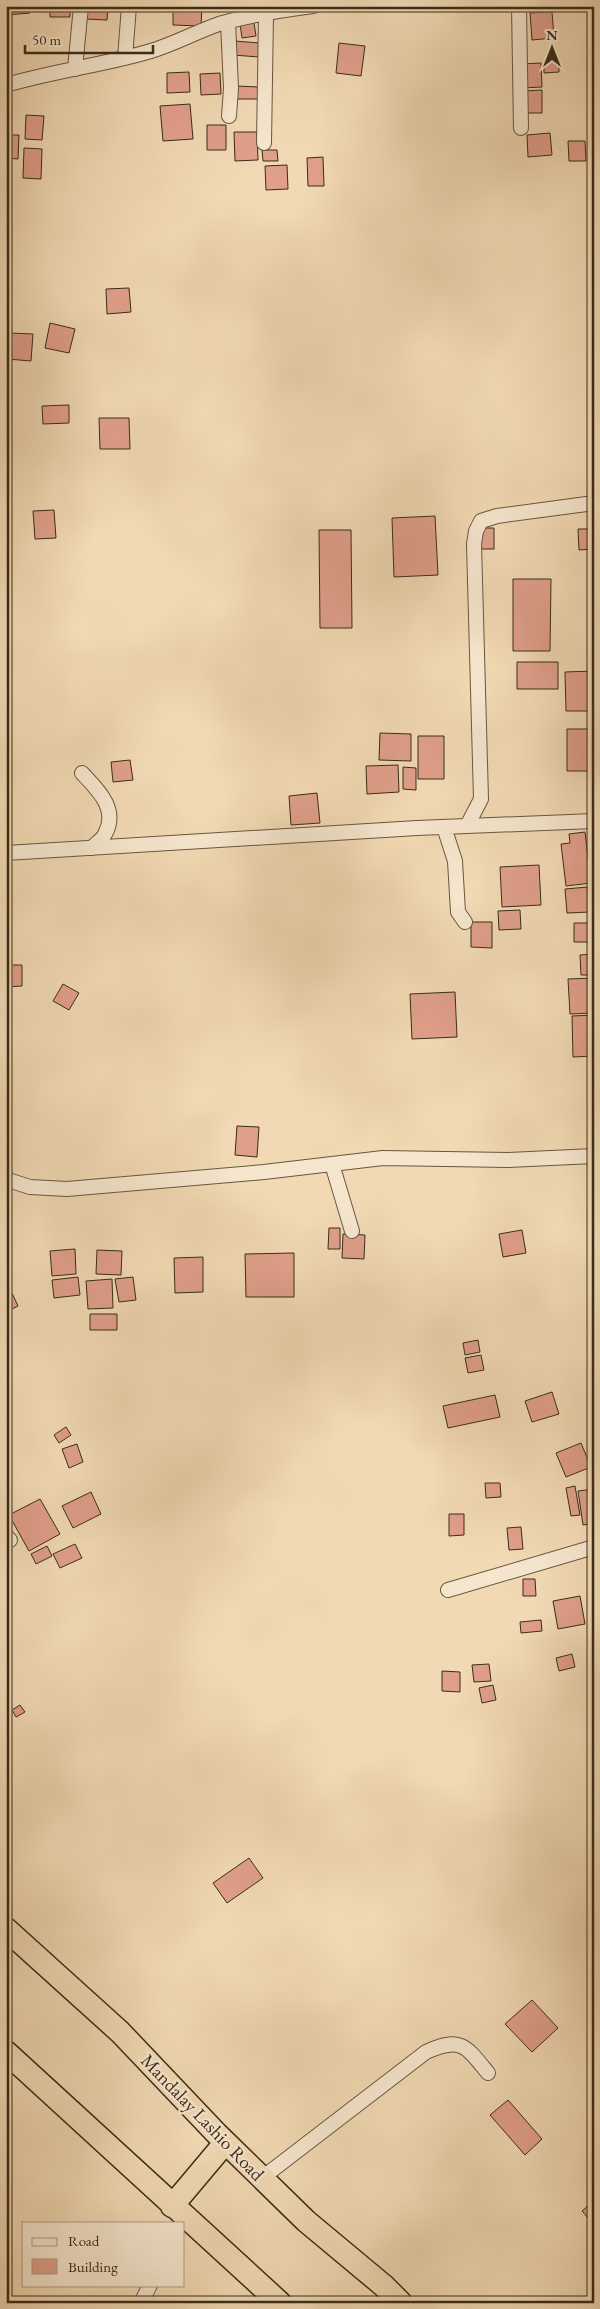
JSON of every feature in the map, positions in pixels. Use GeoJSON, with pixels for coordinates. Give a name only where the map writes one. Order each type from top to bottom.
{"type":"FeatureCollection","features":[{"type":"Feature","properties":{"kind":"highway","name":"Mandalay Lashio Road"},"geometry":{"type":"LineString","coordinates":[[6,1929],[120,2032],[225,2143],[306,2221],[384,2286],[400,2303]]}},
{"type":"Feature","properties":{"kind":"highway"},"geometry":{"type":"LineString","coordinates":[[6,2052],[179,2215],[280,2303]]}},
{"type":"Feature","properties":{"kind":"highway"},"geometry":{"type":"LineString","coordinates":[[179,2215],[225,2143]]}},
{"type":"Feature","properties":{"kind":"street"},"geometry":{"type":"LineString","coordinates":[[75,69],[81,6]]}},
{"type":"Feature","properties":{"kind":"street"},"geometry":{"type":"LineString","coordinates":[[126,58],[129,6]]}},
{"type":"Feature","properties":{"kind":"street"},"geometry":{"type":"LineString","coordinates":[[6,85],[39,76],[126,58],[228,22],[313,6]]}},
{"type":"Feature","properties":{"kind":"street"},"geometry":{"type":"LineString","coordinates":[[519,6],[521,128]]}},
{"type":"Feature","properties":{"kind":"street"},"geometry":{"type":"LineString","coordinates":[[264,142],[266,14]]}},
{"type":"Feature","properties":{"kind":"street"},"geometry":{"type":"LineString","coordinates":[[228,22],[231,88],[229,116]]}},
{"type":"Feature","properties":{"kind":"street"},"geometry":{"type":"LineString","coordinates":[[467,826],[481,799],[474,544],[476,531],[481,521],[497,516],[594,503]]}},
{"type":"Feature","properties":{"kind":"street"},"geometry":{"type":"LineString","coordinates":[[82,773],[106,799],[110,815],[106,834],[92,848]]}},
{"type":"Feature","properties":{"kind":"street"},"geometry":{"type":"LineString","coordinates":[[6,853],[444,827],[594,821]]}},
{"type":"Feature","properties":{"kind":"street"},"geometry":{"type":"LineString","coordinates":[[444,827],[455,861],[458,912],[465,922]]}},
{"type":"Feature","properties":{"kind":"street"},"geometry":{"type":"LineString","coordinates":[[6,1177],[8,1180],[30,1187],[66,1189],[264,1172],[383,1158],[508,1160],[594,1156]]}},
{"type":"Feature","properties":{"kind":"street"},"geometry":{"type":"LineString","coordinates":[[332,1164],[352,1231]]}},
{"type":"Feature","properties":{"kind":"street"},"geometry":{"type":"LineString","coordinates":[[448,1590],[594,1547]]}},
{"type":"Feature","properties":{"kind":"street"},"geometry":{"type":"LineString","coordinates":[[262,2178],[426,2052],[434,2048],[454,2043],[470,2051],[488,2073]]}},
{"type":"Feature","properties":{"kind":"street"},"geometry":{"type":"LineString","coordinates":[[141,2303],[150,2286]]}},
{"type":"Feature","properties":{"kind":"building"},"geometry":{"type":"Polygon","coordinates":[[[6,6],[30,6],[30,13],[6,15],[6,6]]]}},
{"type":"Feature","properties":{"kind":"building"},"geometry":{"type":"Polygon","coordinates":[[[50,6],[70,6],[70,17],[50,17],[50,6]]]}},
{"type":"Feature","properties":{"kind":"building"},"geometry":{"type":"Polygon","coordinates":[[[86,6],[108,6],[107,20],[86,19],[86,6]]]}},
{"type":"Feature","properties":{"kind":"building"},"geometry":{"type":"Polygon","coordinates":[[[173,6],[202,6],[201,26],[173,25],[173,6]]]}},
{"type":"Feature","properties":{"kind":"building"},"geometry":{"type":"Polygon","coordinates":[[[552,12],[554,38],[532,40],[530,13],[552,12]]]}},
{"type":"Feature","properties":{"kind":"building"},"geometry":{"type":"Polygon","coordinates":[[[254,23],[256,36],[242,38],[240,24],[254,23]]]}},
{"type":"Feature","properties":{"kind":"building"},"geometry":{"type":"Polygon","coordinates":[[[234,41],[260,43],[259,57],[233,55],[234,41]]]}},
{"type":"Feature","properties":{"kind":"building"},"geometry":{"type":"Polygon","coordinates":[[[339,43],[365,46],[361,76],[336,73],[339,43]]]}},
{"type":"Feature","properties":{"kind":"building"},"geometry":{"type":"Polygon","coordinates":[[[559,60],[559,72],[544,73],[544,61],[559,60]]]}},
{"type":"Feature","properties":{"kind":"building"},"geometry":{"type":"Polygon","coordinates":[[[541,63],[542,87],[522,88],[521,64],[541,63]]]}},
{"type":"Feature","properties":{"kind":"building"},"geometry":{"type":"Polygon","coordinates":[[[189,72],[190,92],[167,93],[167,73],[189,72]]]}},
{"type":"Feature","properties":{"kind":"building"},"geometry":{"type":"Polygon","coordinates":[[[220,73],[221,94],[201,95],[200,74],[220,73]]]}},
{"type":"Feature","properties":{"kind":"building"},"geometry":{"type":"Polygon","coordinates":[[[237,86],[259,87],[258,99],[237,99],[237,86]]]}},
{"type":"Feature","properties":{"kind":"building"},"geometry":{"type":"Polygon","coordinates":[[[542,90],[542,113],[526,113],[525,91],[542,90]]]}},
{"type":"Feature","properties":{"kind":"building"},"geometry":{"type":"Polygon","coordinates":[[[190,104],[193,139],[163,141],[160,106],[190,104]]]}},
{"type":"Feature","properties":{"kind":"building"},"geometry":{"type":"Polygon","coordinates":[[[26,115],[44,116],[42,140],[25,139],[26,115]]]}},
{"type":"Feature","properties":{"kind":"building"},"geometry":{"type":"Polygon","coordinates":[[[207,125],[226,125],[226,150],[207,150],[207,125]]]}},
{"type":"Feature","properties":{"kind":"building"},"geometry":{"type":"Polygon","coordinates":[[[234,132],[257,132],[258,160],[235,161],[234,132]]]}},
{"type":"Feature","properties":{"kind":"building"},"geometry":{"type":"Polygon","coordinates":[[[550,133],[552,155],[528,157],[527,135],[550,133]]]}},
{"type":"Feature","properties":{"kind":"building"},"geometry":{"type":"Polygon","coordinates":[[[6,135],[19,135],[18,159],[6,158],[6,135]]]}},
{"type":"Feature","properties":{"kind":"building"},"geometry":{"type":"Polygon","coordinates":[[[568,141],[585,141],[586,161],[569,161],[568,141]]]}},
{"type":"Feature","properties":{"kind":"building"},"geometry":{"type":"Polygon","coordinates":[[[24,148],[42,149],[41,179],[23,178],[24,148]]]}},
{"type":"Feature","properties":{"kind":"building"},"geometry":{"type":"Polygon","coordinates":[[[262,150],[277,150],[278,161],[263,161],[262,150]]]}},
{"type":"Feature","properties":{"kind":"building"},"geometry":{"type":"Polygon","coordinates":[[[323,157],[324,186],[308,186],[307,158],[323,157]]]}},
{"type":"Feature","properties":{"kind":"building"},"geometry":{"type":"Polygon","coordinates":[[[287,165],[288,189],[266,190],[265,166],[287,165]]]}},
{"type":"Feature","properties":{"kind":"building"},"geometry":{"type":"Polygon","coordinates":[[[129,288],[131,312],[107,314],[106,289],[129,288]]]}},
{"type":"Feature","properties":{"kind":"building"},"geometry":{"type":"Polygon","coordinates":[[[50,323],[75,329],[69,353],[45,348],[50,323]]]}},
{"type":"Feature","properties":{"kind":"building"},"geometry":{"type":"Polygon","coordinates":[[[9,333],[33,334],[31,361],[7,359],[9,333]]]}},
{"type":"Feature","properties":{"kind":"building"},"geometry":{"type":"Polygon","coordinates":[[[69,405],[69,423],[43,424],[42,406],[69,405]]]}},
{"type":"Feature","properties":{"kind":"building"},"geometry":{"type":"Polygon","coordinates":[[[99,418],[129,418],[130,449],[100,449],[99,418]]]}},
{"type":"Feature","properties":{"kind":"building"},"geometry":{"type":"Polygon","coordinates":[[[54,510],[56,538],[35,539],[33,511],[54,510]]]}},
{"type":"Feature","properties":{"kind":"building"},"geometry":{"type":"Polygon","coordinates":[[[435,516],[438,575],[394,577],[392,518],[435,516]]]}},
{"type":"Feature","properties":{"kind":"building"},"geometry":{"type":"Polygon","coordinates":[[[480,528],[494,528],[494,549],[480,549],[480,528]]]}},
{"type":"Feature","properties":{"kind":"building"},"geometry":{"type":"Polygon","coordinates":[[[578,529],[594,529],[594,549],[579,550],[578,529]]]}},
{"type":"Feature","properties":{"kind":"building"},"geometry":{"type":"Polygon","coordinates":[[[319,530],[351,530],[352,628],[320,628],[319,530]]]}},
{"type":"Feature","properties":{"kind":"building"},"geometry":{"type":"Polygon","coordinates":[[[513,579],[551,579],[550,651],[513,651],[513,579]]]}},
{"type":"Feature","properties":{"kind":"building"},"geometry":{"type":"Polygon","coordinates":[[[517,662],[558,662],[558,689],[517,689],[517,662]]]}},
{"type":"Feature","properties":{"kind":"building"},"geometry":{"type":"Polygon","coordinates":[[[594,671],[594,711],[566,711],[565,672],[594,671]]]}},
{"type":"Feature","properties":{"kind":"building"},"geometry":{"type":"Polygon","coordinates":[[[567,729],[594,729],[594,771],[567,771],[567,729]]]}},
{"type":"Feature","properties":{"kind":"building"},"geometry":{"type":"Polygon","coordinates":[[[380,733],[411,734],[411,761],[379,760],[380,733]]]}},
{"type":"Feature","properties":{"kind":"building"},"geometry":{"type":"Polygon","coordinates":[[[418,736],[444,736],[444,779],[418,779],[418,736]]]}},
{"type":"Feature","properties":{"kind":"building"},"geometry":{"type":"Polygon","coordinates":[[[130,760],[133,780],[113,782],[111,762],[130,760]]]}},
{"type":"Feature","properties":{"kind":"building"},"geometry":{"type":"Polygon","coordinates":[[[398,765],[399,792],[367,794],[366,766],[398,765]]]}},
{"type":"Feature","properties":{"kind":"building"},"geometry":{"type":"Polygon","coordinates":[[[403,767],[416,768],[416,790],[403,789],[403,767]]]}},
{"type":"Feature","properties":{"kind":"building"},"geometry":{"type":"Polygon","coordinates":[[[317,793],[320,823],[291,825],[289,796],[317,793]]]}},
{"type":"Feature","properties":{"kind":"building"},"geometry":{"type":"Polygon","coordinates":[[[585,832],[591,883],[566,886],[561,844],[570,843],[569,834],[585,832]]]}},
{"type":"Feature","properties":{"kind":"building"},"geometry":{"type":"Polygon","coordinates":[[[539,865],[541,905],[502,907],[500,867],[539,865]]]}},
{"type":"Feature","properties":{"kind":"building"},"geometry":{"type":"Polygon","coordinates":[[[588,887],[590,912],[567,913],[565,889],[588,887]]]}},
{"type":"Feature","properties":{"kind":"building"},"geometry":{"type":"Polygon","coordinates":[[[520,910],[521,929],[499,930],[498,911],[520,910]]]}},
{"type":"Feature","properties":{"kind":"building"},"geometry":{"type":"Polygon","coordinates":[[[471,922],[492,922],[492,948],[471,947],[471,922]]]}},
{"type":"Feature","properties":{"kind":"building"},"geometry":{"type":"Polygon","coordinates":[[[574,923],[594,923],[594,942],[574,942],[574,923]]]}},
{"type":"Feature","properties":{"kind":"building"},"geometry":{"type":"Polygon","coordinates":[[[594,954],[594,975],[581,975],[580,955],[594,954]]]}},
{"type":"Feature","properties":{"kind":"building"},"geometry":{"type":"Polygon","coordinates":[[[6,965],[22,965],[22,986],[6,987],[6,965]]]}},
{"type":"Feature","properties":{"kind":"building"},"geometry":{"type":"Polygon","coordinates":[[[594,978],[594,1013],[570,1014],[568,979],[594,978]]]}},
{"type":"Feature","properties":{"kind":"building"},"geometry":{"type":"Polygon","coordinates":[[[63,984],[79,993],[69,1010],[53,1001],[63,984]]]}},
{"type":"Feature","properties":{"kind":"building"},"geometry":{"type":"Polygon","coordinates":[[[455,992],[457,1037],[412,1039],[410,994],[455,992]]]}},
{"type":"Feature","properties":{"kind":"building"},"geometry":{"type":"Polygon","coordinates":[[[594,1015],[594,1056],[573,1057],[572,1016],[594,1015]]]}},
{"type":"Feature","properties":{"kind":"building"},"geometry":{"type":"Polygon","coordinates":[[[237,1126],[259,1127],[257,1157],[235,1155],[237,1126]]]}},
{"type":"Feature","properties":{"kind":"building"},"geometry":{"type":"Polygon","coordinates":[[[329,1228],[340,1228],[340,1249],[328,1249],[329,1228]]]}},
{"type":"Feature","properties":{"kind":"building"},"geometry":{"type":"Polygon","coordinates":[[[522,1230],[526,1253],[503,1257],[499,1234],[522,1230]]]}},
{"type":"Feature","properties":{"kind":"building"},"geometry":{"type":"Polygon","coordinates":[[[343,1234],[365,1235],[364,1259],[342,1258],[343,1234]]]}},
{"type":"Feature","properties":{"kind":"building"},"geometry":{"type":"Polygon","coordinates":[[[75,1249],[76,1274],[52,1276],[50,1251],[75,1249]]]}},
{"type":"Feature","properties":{"kind":"building"},"geometry":{"type":"Polygon","coordinates":[[[97,1250],[122,1251],[121,1275],[96,1274],[97,1250]]]}},
{"type":"Feature","properties":{"kind":"building"},"geometry":{"type":"Polygon","coordinates":[[[294,1253],[294,1297],[246,1297],[245,1254],[294,1253]]]}},
{"type":"Feature","properties":{"kind":"building"},"geometry":{"type":"Polygon","coordinates":[[[203,1257],[203,1292],[175,1293],[174,1258],[203,1257]]]}},
{"type":"Feature","properties":{"kind":"building"},"geometry":{"type":"Polygon","coordinates":[[[78,1277],[80,1295],[54,1298],[52,1280],[78,1277]]]}},
{"type":"Feature","properties":{"kind":"building"},"geometry":{"type":"Polygon","coordinates":[[[133,1277],[136,1300],[119,1302],[115,1279],[133,1277]]]}},
{"type":"Feature","properties":{"kind":"building"},"geometry":{"type":"Polygon","coordinates":[[[112,1279],[113,1308],[88,1309],[86,1281],[112,1279]]]}},
{"type":"Feature","properties":{"kind":"building"},"geometry":{"type":"Polygon","coordinates":[[[12,1293],[18,1306],[6,1312],[6,1295],[12,1293]]]}},
{"type":"Feature","properties":{"kind":"building"},"geometry":{"type":"Polygon","coordinates":[[[90,1314],[117,1314],[117,1330],[90,1330],[90,1314]]]}},
{"type":"Feature","properties":{"kind":"building"},"geometry":{"type":"Polygon","coordinates":[[[478,1340],[480,1352],[465,1355],[463,1343],[478,1340]]]}},
{"type":"Feature","properties":{"kind":"building"},"geometry":{"type":"Polygon","coordinates":[[[481,1355],[484,1370],[468,1373],[465,1358],[481,1355]]]}},
{"type":"Feature","properties":{"kind":"building"},"geometry":{"type":"Polygon","coordinates":[[[552,1392],[559,1414],[532,1422],[525,1401],[552,1392]]]}},
{"type":"Feature","properties":{"kind":"building"},"geometry":{"type":"Polygon","coordinates":[[[495,1395],[500,1417],[448,1428],[443,1406],[495,1395]]]}},
{"type":"Feature","properties":{"kind":"building"},"geometry":{"type":"Polygon","coordinates":[[[66,1427],[71,1435],[59,1443],[54,1435],[66,1427]]]}},
{"type":"Feature","properties":{"kind":"building"},"geometry":{"type":"Polygon","coordinates":[[[581,1443],[591,1467],[566,1477],[556,1453],[581,1443]]]}},
{"type":"Feature","properties":{"kind":"building"},"geometry":{"type":"Polygon","coordinates":[[[77,1444],[83,1462],[69,1468],[62,1449],[77,1444]]]}},
{"type":"Feature","properties":{"kind":"building"},"geometry":{"type":"Polygon","coordinates":[[[485,1483],[500,1483],[501,1497],[486,1498],[485,1483]]]}},
{"type":"Feature","properties":{"kind":"building"},"geometry":{"type":"Polygon","coordinates":[[[575,1486],[580,1515],[571,1516],[566,1488],[575,1486]]]}},
{"type":"Feature","properties":{"kind":"building"},"geometry":{"type":"Polygon","coordinates":[[[594,1489],[594,1523],[583,1525],[578,1491],[594,1489]]]}},
{"type":"Feature","properties":{"kind":"building"},"geometry":{"type":"Polygon","coordinates":[[[91,1492],[101,1514],[73,1528],[62,1506],[91,1492]]]}},
{"type":"Feature","properties":{"kind":"building"},"geometry":{"type":"Polygon","coordinates":[[[40,1499],[60,1534],[29,1551],[9,1515],[40,1499]]]}},
{"type":"Feature","properties":{"kind":"building"},"geometry":{"type":"Polygon","coordinates":[[[449,1514],[464,1514],[464,1535],[449,1536],[449,1514]]]}},
{"type":"Feature","properties":{"kind":"building"},"geometry":{"type":"Polygon","coordinates":[[[521,1527],[523,1549],[509,1550],[507,1528],[521,1527]]]}},
{"type":"Feature","properties":{"kind":"building"},"geometry":{"type":"Polygon","coordinates":[[[75,1544],[82,1558],[60,1568],[53,1554],[75,1544]]]}},
{"type":"Feature","properties":{"kind":"building"},"geometry":{"type":"Polygon","coordinates":[[[47,1546],[52,1556],[36,1564],[31,1554],[47,1546]]]}},
{"type":"Feature","properties":{"kind":"building"},"geometry":{"type":"Polygon","coordinates":[[[523,1579],[535,1579],[536,1596],[523,1596],[523,1579]]]}},
{"type":"Feature","properties":{"kind":"building"},"geometry":{"type":"Polygon","coordinates":[[[580,1596],[585,1624],[558,1629],[553,1601],[580,1596]]]}},
{"type":"Feature","properties":{"kind":"building"},"geometry":{"type":"Polygon","coordinates":[[[541,1620],[542,1631],[521,1633],[520,1622],[541,1620]]]}},
{"type":"Feature","properties":{"kind":"building"},"geometry":{"type":"Polygon","coordinates":[[[572,1654],[575,1667],[559,1671],[556,1658],[572,1654]]]}},
{"type":"Feature","properties":{"kind":"building"},"geometry":{"type":"Polygon","coordinates":[[[489,1664],[491,1681],[474,1682],[472,1665],[489,1664]]]}},
{"type":"Feature","properties":{"kind":"building"},"geometry":{"type":"Polygon","coordinates":[[[442,1671],[460,1672],[460,1692],[442,1691],[442,1671]]]}},
{"type":"Feature","properties":{"kind":"building"},"geometry":{"type":"Polygon","coordinates":[[[493,1685],[496,1700],[482,1703],[479,1688],[493,1685]]]}},
{"type":"Feature","properties":{"kind":"building"},"geometry":{"type":"Polygon","coordinates":[[[20,1705],[25,1712],[16,1717],[12,1710],[20,1705]]]}},
{"type":"Feature","properties":{"kind":"building"},"geometry":{"type":"Polygon","coordinates":[[[249,1858],[263,1878],[227,1903],[213,1883],[249,1858]]]}},
{"type":"Feature","properties":{"kind":"building"},"geometry":{"type":"Polygon","coordinates":[[[532,2000],[558,2028],[532,2052],[505,2024],[532,2000]]]}},
{"type":"Feature","properties":{"kind":"building"},"geometry":{"type":"Polygon","coordinates":[[[508,2100],[542,2139],[525,2155],[490,2115],[508,2100]]]}},
{"type":"Feature","properties":{"kind":"building"},"geometry":{"type":"Polygon","coordinates":[[[594,2201],[594,2225],[582,2211],[594,2201]]]}}]}
